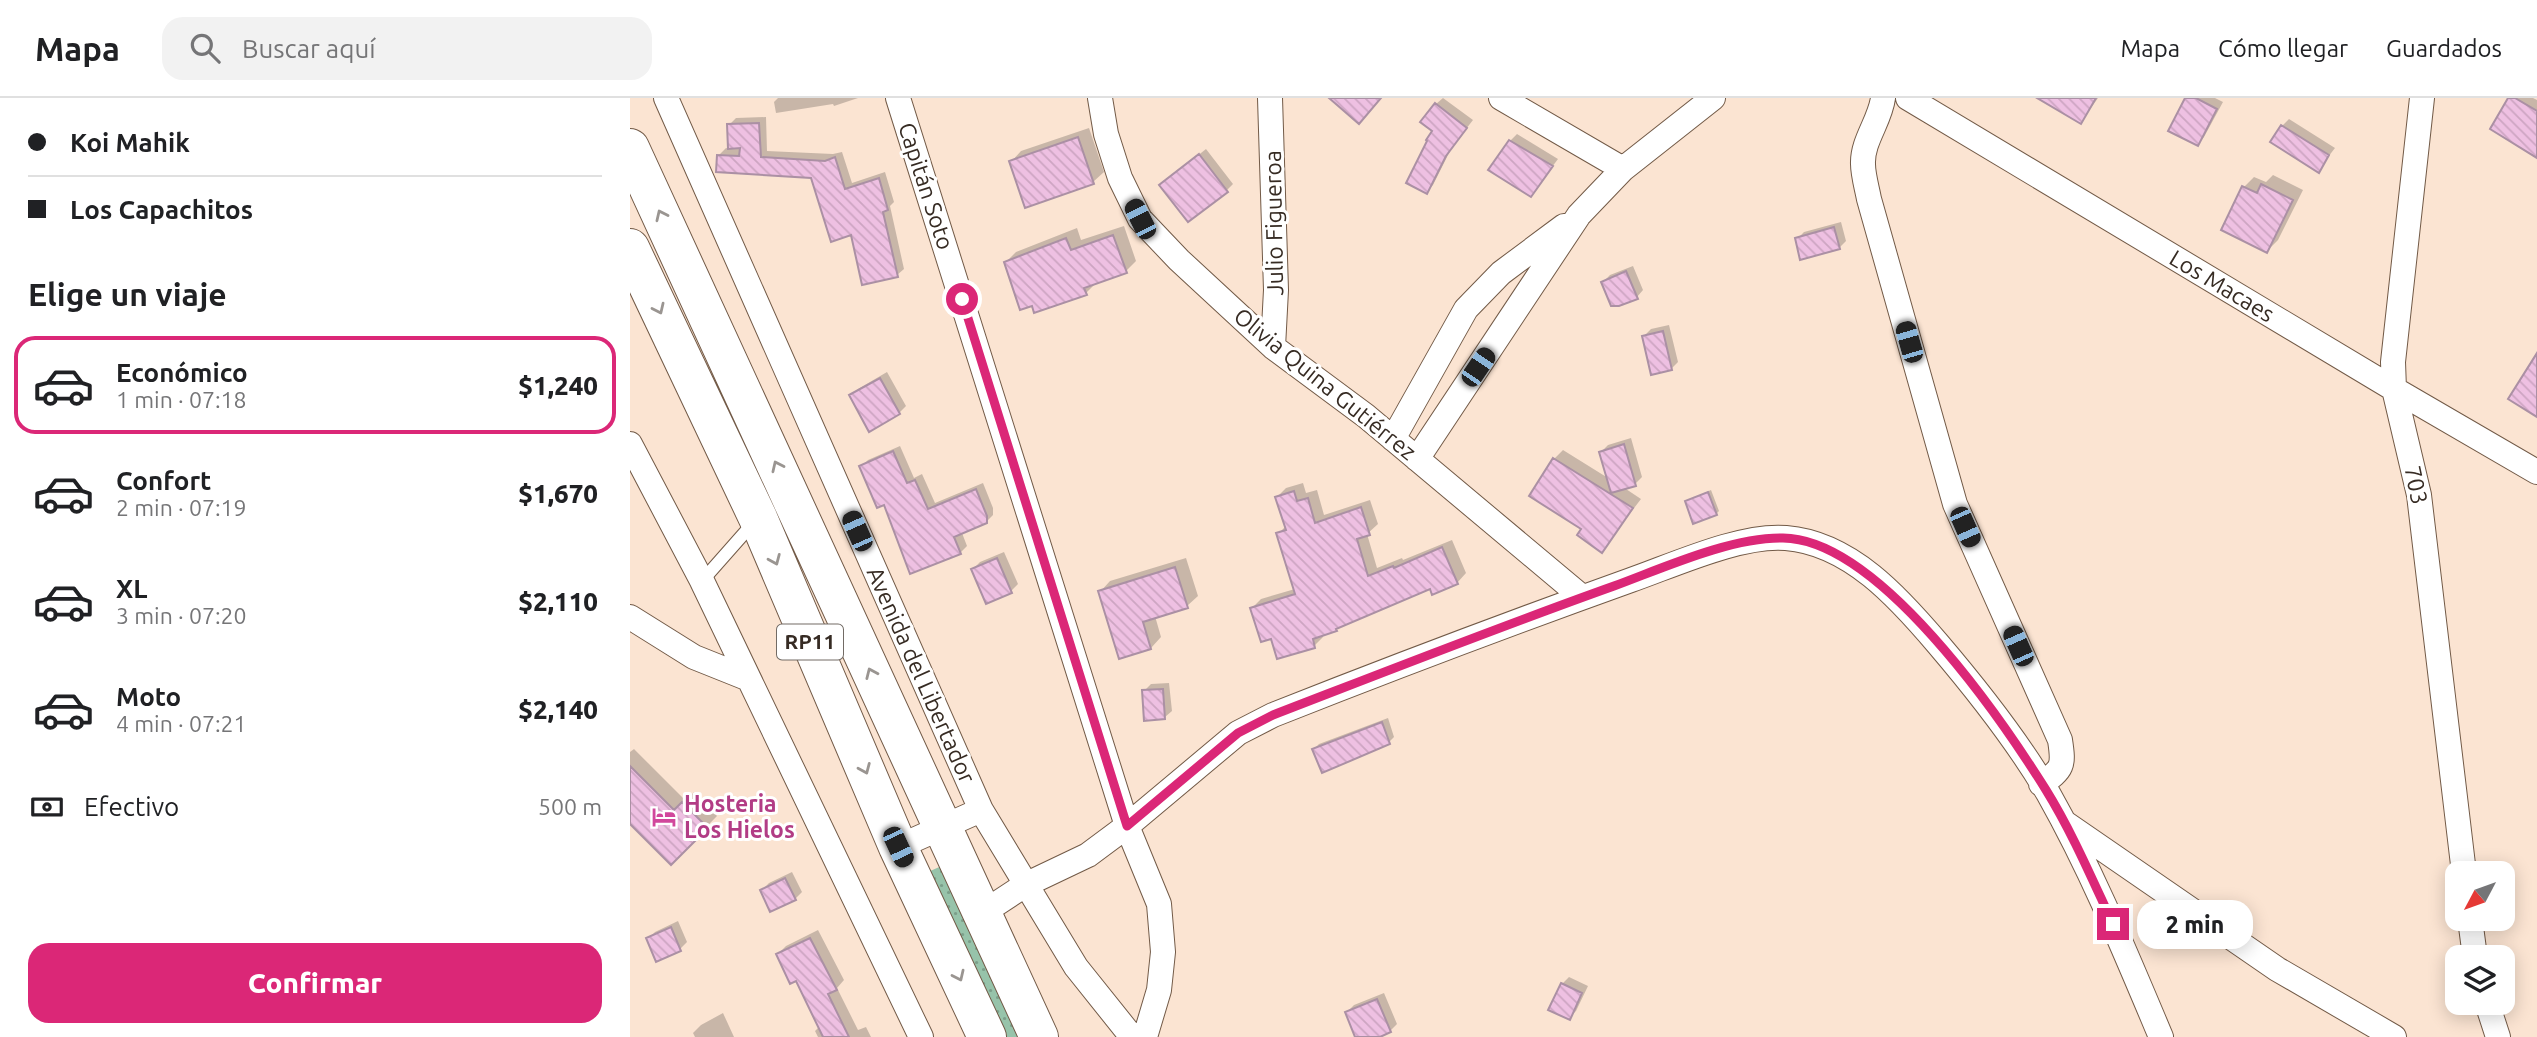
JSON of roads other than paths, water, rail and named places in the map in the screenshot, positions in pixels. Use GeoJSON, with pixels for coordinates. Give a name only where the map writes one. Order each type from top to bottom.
{"type":"FeatureCollection","features":[{"type":"Feature","properties":{"kind":"main road","name":"Avenida del Libertador"},"geometry":{"type":"LineString","coordinates":[[630,148],[1039,1037]]}},
{"type":"Feature","properties":{"kind":"main road","name":"RP11"},"geometry":{"type":"LineString","coordinates":[[630,247],[758,518],[898,847],[987,1037]]}},
{"type":"Feature","properties":{"kind":"street","name":"Avenida del Libertador"},"geometry":{"type":"LineString","coordinates":[[666,98],[981,810],[1076,967],[1132,1037]]}},
{"type":"Feature","properties":{"kind":"street","name":"Capitán Soto"},"geometry":{"type":"LineString","coordinates":[[898,98],[1127,826],[1159,904],[1163,952],[1159,990],[1145,1037]]}},
{"type":"Feature","properties":{"kind":"street","name":"Olivia Quina Gutiérrez"},"geometry":{"type":"LineString","coordinates":[[1100,98],[1106,134],[1120,178],[1140,219],[1179,260],[1273,347],[1394,439],[1582,597]]}},
{"type":"Feature","properties":{"kind":"street","name":"Julio Figueroa"},"geometry":{"type":"LineString","coordinates":[[1270,98],[1276,290],[1273,347]]}},
{"type":"Feature","properties":{"kind":"street"},"geometry":{"type":"LineString","coordinates":[[1501,98],[1623,169]]}},
{"type":"Feature","properties":{"kind":"street"},"geometry":{"type":"LineString","coordinates":[[1394,439],[1466,309],[1501,273],[1579,215],[1623,169],[1713,98]]}},
{"type":"Feature","properties":{"kind":"street"},"geometry":{"type":"LineString","coordinates":[[1883,98],[1862,163],[1869,199],[1955,504],[2060,740],[2063,762],[2057,773],[2041,783]]}},
{"type":"Feature","properties":{"kind":"street","name":"Los Macaes"},"geometry":{"type":"LineString","coordinates":[[1908,98],[2537,472]]}},
{"type":"Feature","properties":{"kind":"street","name":"703"},"geometry":{"type":"LineString","coordinates":[[2422,98],[2393,362],[2394,389],[2421,507],[2463,861]]}},
{"type":"Feature","properties":{"kind":"street"},"geometry":{"type":"LineString","coordinates":[[1417,459],[1579,215]]}},
{"type":"Feature","properties":{"kind":"street"},"geometry":{"type":"LineString","coordinates":[[630,444],[702,581],[921,1037]]}},
{"type":"Feature","properties":{"kind":"street"},"geometry":{"type":"LineString","coordinates":[[981,914],[1025,885],[1088,855],[1127,826],[1238,733],[1273,715],[1493,629],[1698,556],[1746,541],[1784,537],[1821,545],[1863,569],[1891,593],[1924,628],[1988,704],[2041,783],[2062,820],[2123,946],[2161,1037]]}},
{"type":"Feature","properties":{"kind":"street"},"geometry":{"type":"LineString","coordinates":[[630,617],[694,657],[749,679]]}},
{"type":"Feature","properties":{"kind":"street"},"geometry":{"type":"LineString","coordinates":[[898,847],[981,810]]}},
{"type":"Feature","properties":{"kind":"street"},"geometry":{"type":"LineString","coordinates":[[2062,820],[2277,969],[2394,1037]]}},
{"type":"Feature","properties":{"kind":"street"},"geometry":{"type":"LineString","coordinates":[[2491,1015],[2498,1037]]}},
{"type":"Feature","properties":{"kind":"lane"},"geometry":{"type":"LineString","coordinates":[[702,581],[758,518]]}},
{"type":"Feature","properties":{"kind":"place","name":"Hosteria Los Hielos"},"geometry":{"type":"Point","coordinates":[664,817]}}]}
